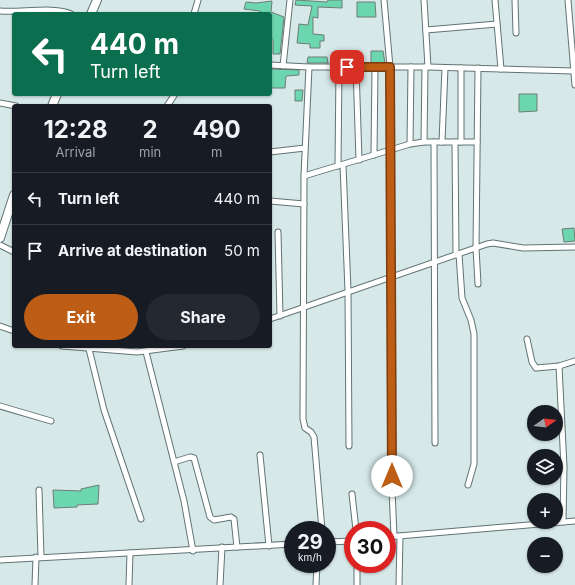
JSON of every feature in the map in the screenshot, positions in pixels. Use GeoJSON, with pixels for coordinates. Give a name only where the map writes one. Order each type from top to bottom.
{"type":"FeatureCollection","features":[{"type":"Feature","properties":{"kind":"main road"},"geometry":{"type":"LineString","coordinates":[[92,12],[97,0]]}},
{"type":"Feature","properties":{"kind":"main road"},"geometry":{"type":"LineString","coordinates":[[0,238],[12,201]]}},
{"type":"Feature","properties":{"kind":"street"},"geometry":{"type":"LineString","coordinates":[[195,12],[198,0]]}},
{"type":"Feature","properties":{"kind":"street"},"geometry":{"type":"LineString","coordinates":[[283,66],[290,0]]}},
{"type":"Feature","properties":{"kind":"street"},"geometry":{"type":"LineString","coordinates":[[384,0],[390,67],[393,521]]}},
{"type":"Feature","properties":{"kind":"street"},"geometry":{"type":"LineString","coordinates":[[424,0],[426,30],[424,142]]}},
{"type":"Feature","properties":{"kind":"street"},"geometry":{"type":"LineString","coordinates":[[495,0],[501,69]]}},
{"type":"Feature","properties":{"kind":"street"},"geometry":{"type":"LineString","coordinates":[[515,0],[516,33]]}},
{"type":"Feature","properties":{"kind":"street"},"geometry":{"type":"LineString","coordinates":[[568,0],[574,52],[575,85]]}},
{"type":"Feature","properties":{"kind":"street"},"geometry":{"type":"LineString","coordinates":[[0,11],[64,12]]}},
{"type":"Feature","properties":{"kind":"street"},"geometry":{"type":"LineString","coordinates":[[426,30],[497,24]]}},
{"type":"Feature","properties":{"kind":"street"},"geometry":{"type":"LineString","coordinates":[[272,65],[574,71]]}},
{"type":"Feature","properties":{"kind":"street"},"geometry":{"type":"LineString","coordinates":[[309,67],[304,176],[303,419],[305,428],[311,432],[314,437],[321,521]]}},
{"type":"Feature","properties":{"kind":"street"},"geometry":{"type":"LineString","coordinates":[[339,67],[341,166],[348,292],[349,446]]}},
{"type":"Feature","properties":{"kind":"street"},"geometry":{"type":"LineString","coordinates":[[356,67],[359,160]]}},
{"type":"Feature","properties":{"kind":"street"},"geometry":{"type":"LineString","coordinates":[[374,155],[375,67]]}},
{"type":"Feature","properties":{"kind":"street"},"geometry":{"type":"LineString","coordinates":[[410,144],[411,67]]}},
{"type":"Feature","properties":{"kind":"street"},"geometry":{"type":"LineString","coordinates":[[442,142],[445,68]]}},
{"type":"Feature","properties":{"kind":"street"},"geometry":{"type":"LineString","coordinates":[[461,68],[458,142],[457,254],[462,298],[471,320],[474,334],[474,464],[468,484]]}},
{"type":"Feature","properties":{"kind":"street"},"geometry":{"type":"LineString","coordinates":[[478,68],[476,248],[478,284]]}},
{"type":"Feature","properties":{"kind":"street"},"geometry":{"type":"LineString","coordinates":[[0,103],[12,105]]}},
{"type":"Feature","properties":{"kind":"street"},"geometry":{"type":"LineString","coordinates":[[304,176],[410,144],[424,142],[477,142]]}},
{"type":"Feature","properties":{"kind":"street"},"geometry":{"type":"LineString","coordinates":[[434,142],[435,443]]}},
{"type":"Feature","properties":{"kind":"street"},"geometry":{"type":"LineString","coordinates":[[272,152],[306,148]]}},
{"type":"Feature","properties":{"kind":"street"},"geometry":{"type":"LineString","coordinates":[[272,201],[304,204]]}},
{"type":"Feature","properties":{"kind":"street"},"geometry":{"type":"LineString","coordinates":[[278,232],[280,316]]}},
{"type":"Feature","properties":{"kind":"street"},"geometry":{"type":"LineString","coordinates":[[272,318],[391,276],[493,243],[523,248],[575,247]]}},
{"type":"Feature","properties":{"kind":"street"},"geometry":{"type":"LineString","coordinates":[[0,245],[12,251]]}},
{"type":"Feature","properties":{"kind":"street"},"geometry":{"type":"LineString","coordinates":[[0,326],[12,330]]}},
{"type":"Feature","properties":{"kind":"street"},"geometry":{"type":"LineString","coordinates":[[527,339],[532,362],[536,368],[559,366],[575,361]]}},
{"type":"Feature","properties":{"kind":"street"},"geometry":{"type":"LineString","coordinates":[[141,519],[104,410],[86,348],[146,352],[165,348]]}},
{"type":"Feature","properties":{"kind":"street"},"geometry":{"type":"LineString","coordinates":[[146,352],[174,462],[193,551]]}},
{"type":"Feature","properties":{"kind":"street"},"geometry":{"type":"LineString","coordinates":[[559,366],[564,467],[564,522]]}},
{"type":"Feature","properties":{"kind":"street"},"geometry":{"type":"LineString","coordinates":[[0,406],[51,421]]}},
{"type":"Feature","properties":{"kind":"street"},"geometry":{"type":"LineString","coordinates":[[260,454],[269,546]]}},
{"type":"Feature","properties":{"kind":"street"},"geometry":{"type":"LineString","coordinates":[[174,462],[190,457],[194,458],[210,517],[214,520],[231,517],[234,519],[237,547]]}},
{"type":"Feature","properties":{"kind":"street"},"geometry":{"type":"LineString","coordinates":[[35,585],[38,557],[38,490]]}},
{"type":"Feature","properties":{"kind":"street"},"geometry":{"type":"LineString","coordinates":[[352,494],[355,521]]}},
{"type":"Feature","properties":{"kind":"street"},"geometry":{"type":"LineString","coordinates":[[396,536],[575,521]]}},
{"type":"Feature","properties":{"kind":"street"},"geometry":{"type":"LineString","coordinates":[[399,585],[400,536]]}},
{"type":"Feature","properties":{"kind":"street"},"geometry":{"type":"LineString","coordinates":[[0,560],[130,552],[193,551],[222,547],[284,545]]}},
{"type":"Feature","properties":{"kind":"street"},"geometry":{"type":"LineString","coordinates":[[220,585],[222,547]]}},
{"type":"Feature","properties":{"kind":"street"},"geometry":{"type":"LineString","coordinates":[[129,585],[130,552]]}},
{"type":"Feature","properties":{"kind":"street"},"geometry":{"type":"LineString","coordinates":[[316,585],[317,573]]}},
{"type":"Feature","properties":{"kind":"street"},"geometry":{"type":"LineString","coordinates":[[357,573],[357,585]]}},
{"type":"Feature","properties":{"kind":"building"},"geometry":{"type":"Polygon","coordinates":[[[296,0],[327,2],[328,0],[342,0],[342,8],[318,7],[318,18],[313,17],[313,34],[324,35],[324,41],[320,41],[320,48],[310,48],[310,44],[297,43],[299,24],[308,25],[312,6],[295,5],[296,0]]]}},
{"type":"Feature","properties":{"kind":"building"},"geometry":{"type":"Polygon","coordinates":[[[272,1],[271,12],[260,12],[244,9],[246,2],[256,3],[272,1]]]}},
{"type":"Feature","properties":{"kind":"building"},"geometry":{"type":"Polygon","coordinates":[[[357,2],[375,2],[376,17],[357,17],[357,2]]]}},
{"type":"Feature","properties":{"kind":"building"},"geometry":{"type":"Polygon","coordinates":[[[272,12],[284,17],[280,54],[273,54],[272,12]]]}},
{"type":"Feature","properties":{"kind":"building"},"geometry":{"type":"Polygon","coordinates":[[[371,51],[383,51],[385,63],[371,63],[371,51]]]}},
{"type":"Feature","properties":{"kind":"building"},"geometry":{"type":"Polygon","coordinates":[[[308,57],[327,57],[328,63],[307,63],[308,57]]]}},
{"type":"Feature","properties":{"kind":"building"},"geometry":{"type":"Polygon","coordinates":[[[272,69],[299,70],[299,75],[286,76],[285,88],[272,88],[272,69]]]}},
{"type":"Feature","properties":{"kind":"building"},"geometry":{"type":"Polygon","coordinates":[[[295,90],[303,90],[302,101],[295,101],[295,90]]]}},
{"type":"Feature","properties":{"kind":"building"},"geometry":{"type":"Polygon","coordinates":[[[519,94],[537,94],[537,111],[519,112],[519,94]]]}},
{"type":"Feature","properties":{"kind":"building"},"geometry":{"type":"Polygon","coordinates":[[[574,228],[575,241],[564,242],[562,229],[574,228]]]}},
{"type":"Feature","properties":{"kind":"building"},"geometry":{"type":"Polygon","coordinates":[[[99,485],[98,504],[54,508],[53,490],[81,491],[81,489],[99,485]]]}},
{"type":"Feature","properties":{"kind":"route"},"geometry":{"type":"LineString","coordinates":[[347,67],[390,67],[392,476]]}}]}
